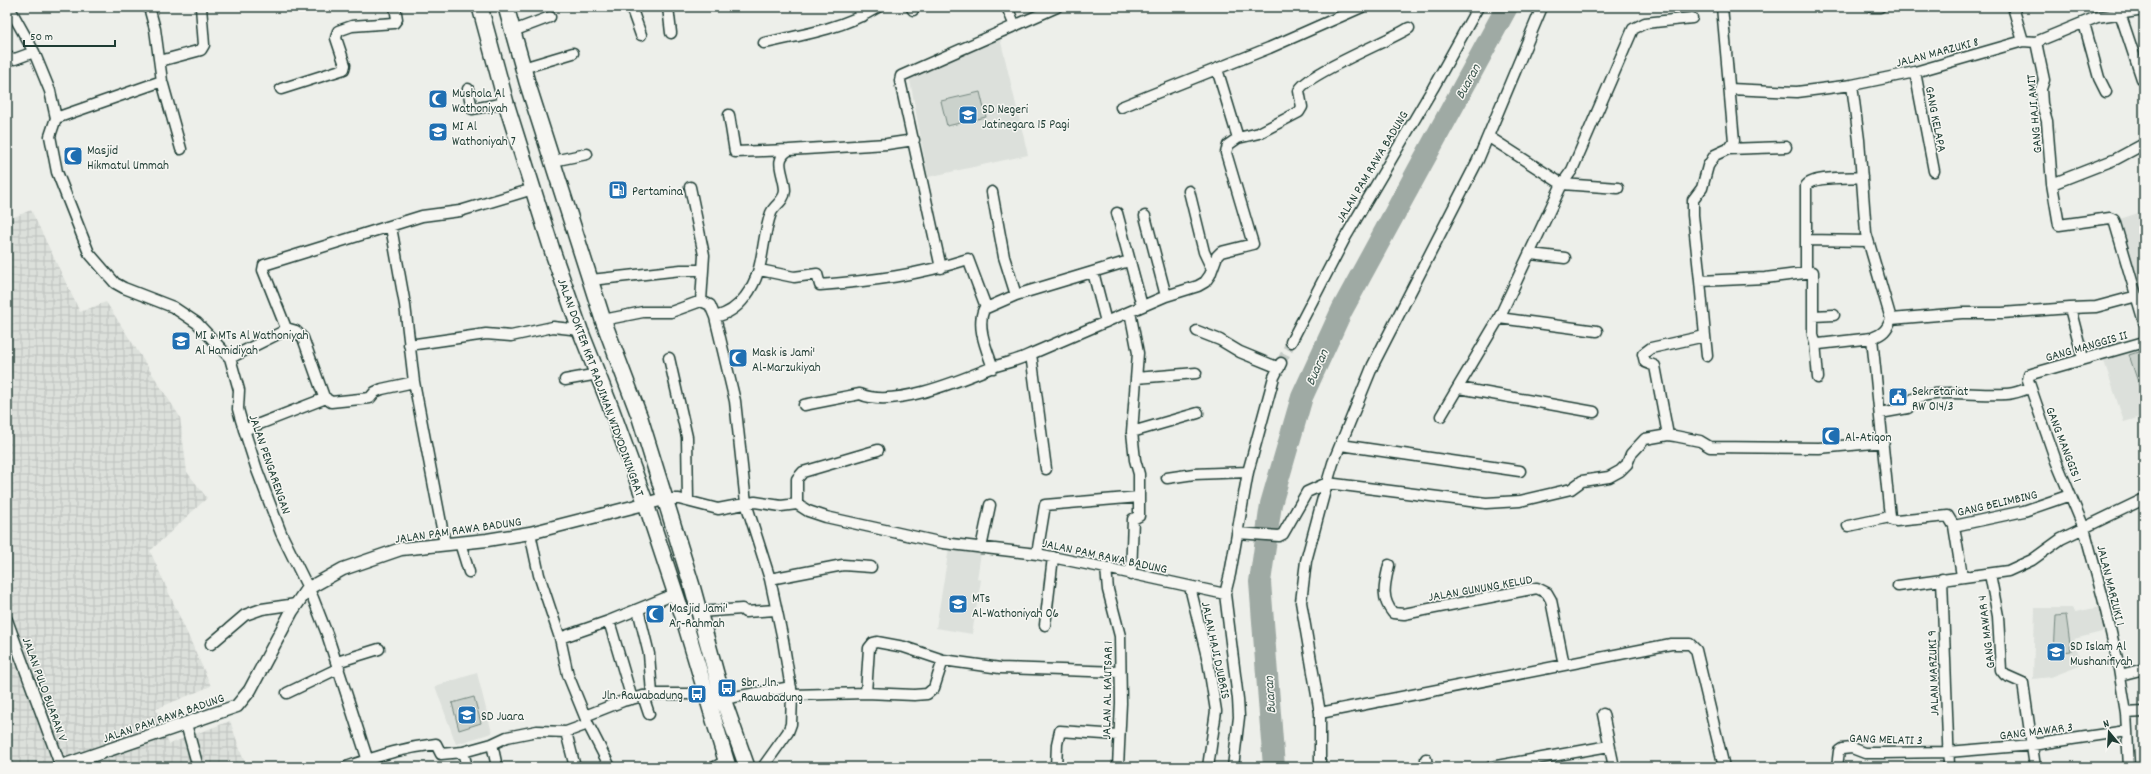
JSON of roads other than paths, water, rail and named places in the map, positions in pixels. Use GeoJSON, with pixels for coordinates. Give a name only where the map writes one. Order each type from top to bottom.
{"type":"FeatureCollection","features":[{"type":"Feature","properties":{"kind":"main road","name":"JALAN DOKTER KRT RADJIMAN WIDYODININGRAT"},"geometry":{"type":"LineString","coordinates":[[480,7],[506,102],[533,189],[580,330],[598,374],[646,504],[675,594],[706,696],[723,765]]}},
{"type":"Feature","properties":{"kind":"main road","name":"JALAN DOKTER KRT RADJIMAN WIDYODININGRAT"},"geometry":{"type":"LineString","coordinates":[[506,7],[523,68],[603,320],[640,418],[699,612],[723,699],[746,767]]}},
{"type":"Feature","properties":{"kind":"street","name":"JALAN PENGARENGAN"},"geometry":{"type":"LineString","coordinates":[[9,7],[34,52],[50,91],[56,118],[50,136],[57,172],[89,254],[115,283],[124,288],[174,307],[197,323],[230,358],[239,390],[238,409],[257,470],[281,533],[318,610],[338,665],[369,763]]}},
{"type":"Feature","properties":{"kind":"street"},"geometry":{"type":"LineString","coordinates":[[149,7],[155,29],[162,81],[181,149]]}},
{"type":"Feature","properties":{"kind":"street"},"geometry":{"type":"LineString","coordinates":[[160,61],[202,50],[204,45],[201,7]]}},
{"type":"Feature","properties":{"kind":"street"},"geometry":{"type":"LineString","coordinates":[[281,89],[344,69],[346,65],[336,38],[338,31],[352,26],[394,23],[397,19],[395,7]]}},
{"type":"Feature","properties":{"kind":"street"},"geometry":{"type":"LineString","coordinates":[[631,7],[641,35]]}},
{"type":"Feature","properties":{"kind":"street"},"geometry":{"type":"LineString","coordinates":[[668,7],[671,33]]}},
{"type":"Feature","properties":{"kind":"street"},"geometry":{"type":"LineString","coordinates":[[764,43],[818,31],[861,12],[878,7]]}},
{"type":"Feature","properties":{"kind":"street"},"geometry":{"type":"LineString","coordinates":[[1008,7],[1015,26]]}},
{"type":"Feature","properties":{"kind":"street"},"geometry":{"type":"LineString","coordinates":[[941,268],[900,81],[901,76],[1057,7]]}},
{"type":"Feature","properties":{"kind":"street"},"geometry":{"type":"LineString","coordinates":[[1121,107],[1178,83],[1270,48],[1361,7]]}},
{"type":"Feature","properties":{"kind":"street","name":"JALAN PAM RAWA BADUNG"},"geometry":{"type":"LineString","coordinates":[[1291,342],[1345,238],[1433,88],[1478,7]]}},
{"type":"Feature","properties":{"kind":"street"},"geometry":{"type":"LineString","coordinates":[[1320,767],[1320,713],[1301,602],[1306,561],[1327,482],[1373,365],[1489,137],[1542,7]]}},
{"type":"Feature","properties":{"kind":"street"},"geometry":{"type":"LineString","coordinates":[[1722,7],[1734,141],[1728,149]]}},
{"type":"Feature","properties":{"kind":"street"},"geometry":{"type":"LineString","coordinates":[[1871,7],[1880,7]]}},
{"type":"Feature","properties":{"kind":"street"},"geometry":{"type":"LineString","coordinates":[[2013,7],[2024,40]]}},
{"type":"Feature","properties":{"kind":"street"},"geometry":{"type":"LineString","coordinates":[[2093,7],[2097,17]]}},
{"type":"Feature","properties":{"kind":"street"},"geometry":{"type":"LineString","coordinates":[[2036,42],[2097,17],[2118,11],[2144,10]]}},
{"type":"Feature","properties":{"kind":"street"},"geometry":{"type":"LineString","coordinates":[[2118,11],[2142,79]]}},
{"type":"Feature","properties":{"kind":"street"},"geometry":{"type":"LineString","coordinates":[[513,31],[550,17]]}},
{"type":"Feature","properties":{"kind":"street"},"geometry":{"type":"LineString","coordinates":[[1440,416],[1459,388],[1499,318],[1531,254],[1562,184],[1572,170],[1633,29],[1645,23],[1692,18]]}},
{"type":"Feature","properties":{"kind":"street"},"geometry":{"type":"LineString","coordinates":[[2084,23],[2099,78],[2106,92]]}},
{"type":"Feature","properties":{"kind":"street"},"geometry":{"type":"LineString","coordinates":[[804,404],[860,394],[867,397],[907,396],[962,381],[1031,354],[1066,337],[1106,322],[1166,296],[1198,286],[1205,282],[1217,256],[1221,252],[1253,244],[1226,152],[1228,145],[1238,138],[1260,133],[1300,112],[1302,107],[1299,91],[1303,84],[1342,61],[1396,37],[1409,28]]}},
{"type":"Feature","properties":{"kind":"street","name":"JALAN MARZUKI 8"},"geometry":{"type":"LineString","coordinates":[[1730,89],[1797,92],[1852,84],[1915,72],[2024,40],[2036,42]]}},
{"type":"Feature","properties":{"kind":"street","name":"GANG HAJI AMIT"},"geometry":{"type":"LineString","coordinates":[[2036,42],[2044,80],[2041,88],[2042,104],[2047,121],[2052,184],[2059,226],[2110,218],[2114,220],[2137,296]]}},
{"type":"Feature","properties":{"kind":"street"},"geometry":{"type":"LineString","coordinates":[[7,57],[15,59],[34,52]]}},
{"type":"Feature","properties":{"kind":"street"},"geometry":{"type":"LineString","coordinates":[[523,68],[573,54]]}},
{"type":"Feature","properties":{"kind":"street"},"geometry":{"type":"LineString","coordinates":[[1217,69],[1238,138]]}},
{"type":"Feature","properties":{"kind":"street","name":"GANG KELAPA"},"geometry":{"type":"LineString","coordinates":[[1915,72],[1934,171]]}},
{"type":"Feature","properties":{"kind":"street"},"geometry":{"type":"LineString","coordinates":[[56,118],[162,81]]}},
{"type":"Feature","properties":{"kind":"street"},"geometry":{"type":"LineString","coordinates":[[1816,342],[1820,344],[1872,338],[1882,334],[1888,328],[1891,318],[1866,233],[1862,177],[1852,84]]}},
{"type":"Feature","properties":{"kind":"street"},"geometry":{"type":"LineString","coordinates":[[468,89],[472,109],[506,102]]}},
{"type":"Feature","properties":{"kind":"street"},"geometry":{"type":"LineString","coordinates":[[729,115],[735,152],[887,144],[914,140]]}},
{"type":"Feature","properties":{"kind":"street"},"geometry":{"type":"LineString","coordinates":[[1489,137],[1562,184],[1618,188]]}},
{"type":"Feature","properties":{"kind":"street"},"geometry":{"type":"LineString","coordinates":[[2052,184],[2116,159],[2144,144]]}},
{"type":"Feature","properties":{"kind":"street"},"geometry":{"type":"LineString","coordinates":[[1707,356],[1693,215],[1693,200],[1702,188],[1708,166],[1715,155],[1728,149],[1786,147]]}},
{"type":"Feature","properties":{"kind":"street"},"geometry":{"type":"LineString","coordinates":[[716,317],[726,314],[738,306],[751,290],[760,270],[771,212],[780,204],[785,192],[780,159],[782,154],[789,150]]}},
{"type":"Feature","properties":{"kind":"street"},"geometry":{"type":"LineString","coordinates":[[553,161],[587,154]]}},
{"type":"Feature","properties":{"kind":"street"},"geometry":{"type":"LineString","coordinates":[[1806,272],[1807,183],[1815,180],[1862,177]]}},
{"type":"Feature","properties":{"kind":"street"},"geometry":{"type":"LineString","coordinates":[[690,187],[704,255],[701,301]]}},
{"type":"Feature","properties":{"kind":"street"},"geometry":{"type":"LineString","coordinates":[[286,328],[262,266],[422,216],[460,211],[533,189]]}},
{"type":"Feature","properties":{"kind":"street"},"geometry":{"type":"LineString","coordinates":[[1189,191],[1203,248],[1212,269]]}},
{"type":"Feature","properties":{"kind":"street"},"geometry":{"type":"LineString","coordinates":[[992,192],[1004,257],[1016,295]]}},
{"type":"Feature","properties":{"kind":"street"},"geometry":{"type":"LineString","coordinates":[[1117,213],[1142,306]]}},
{"type":"Feature","properties":{"kind":"street"},"geometry":{"type":"LineString","coordinates":[[1145,216],[1166,296]]}},
{"type":"Feature","properties":{"kind":"street"},"geometry":{"type":"LineString","coordinates":[[390,226],[405,305],[414,382],[445,544]]}},
{"type":"Feature","properties":{"kind":"street"},"geometry":{"type":"LineString","coordinates":[[1806,240],[1868,241]]}},
{"type":"Feature","properties":{"kind":"street"},"geometry":{"type":"LineString","coordinates":[[1531,254],[1565,258]]}},
{"type":"Feature","properties":{"kind":"street"},"geometry":{"type":"LineString","coordinates":[[760,270],[794,278],[816,274],[820,285],[872,281],[941,268],[970,260],[986,307]]}},
{"type":"Feature","properties":{"kind":"street"},"geometry":{"type":"LineString","coordinates":[[993,368],[982,333],[981,317],[986,307],[1016,295],[1129,261]]}},
{"type":"Feature","properties":{"kind":"street"},"geometry":{"type":"LineString","coordinates":[[591,280],[681,270],[702,270]]}},
{"type":"Feature","properties":{"kind":"street"},"geometry":{"type":"LineString","coordinates":[[1700,281],[1765,278],[1810,271],[1814,274],[1812,335],[1816,342],[1818,378]]}},
{"type":"Feature","properties":{"kind":"street"},"geometry":{"type":"LineString","coordinates":[[1092,272],[1106,322]]}},
{"type":"Feature","properties":{"kind":"street"},"geometry":{"type":"LineString","coordinates":[[1891,318],[1962,312],[2002,313],[2096,307],[2137,296],[2144,322]]}},
{"type":"Feature","properties":{"kind":"street"},"geometry":{"type":"LineString","coordinates":[[603,320],[642,312],[671,312],[701,301],[710,305],[716,317],[735,401],[746,503],[770,579],[792,691],[790,724],[788,732],[764,767]]}},
{"type":"Feature","properties":{"kind":"street"},"geometry":{"type":"LineString","coordinates":[[2070,308],[2083,358]]}},
{"type":"Feature","properties":{"kind":"street"},"geometry":{"type":"LineString","coordinates":[[1130,312],[1138,352],[1132,432],[1135,460],[1139,474],[1139,518],[1133,519],[1131,575]]}},
{"type":"Feature","properties":{"kind":"street"},"geometry":{"type":"LineString","coordinates":[[1813,316],[1834,315]]}},
{"type":"Feature","properties":{"kind":"street"},"geometry":{"type":"LineString","coordinates":[[1499,318],[1597,330]]}},
{"type":"Feature","properties":{"kind":"street"},"geometry":{"type":"LineString","coordinates":[[409,345],[486,334],[511,336],[553,327],[580,330]]}},
{"type":"Feature","properties":{"kind":"street"},"geometry":{"type":"LineString","coordinates":[[230,358],[282,332],[286,328]]}},
{"type":"Feature","properties":{"kind":"street"},"geometry":{"type":"LineString","coordinates":[[286,328],[296,331],[303,338],[326,398],[334,403],[372,397],[375,392],[382,389],[414,382]]}},
{"type":"Feature","properties":{"kind":"street"},"geometry":{"type":"LineString","coordinates":[[1197,331],[1220,340],[1240,352],[1280,365],[1274,378],[1248,472],[1225,594],[1239,717],[1233,767]]}},
{"type":"Feature","properties":{"kind":"street"},"geometry":{"type":"LineString","coordinates":[[1668,435],[1655,366],[1645,362],[1643,352],[1662,345],[1705,336]]}},
{"type":"Feature","properties":{"kind":"street"},"geometry":{"type":"LineString","coordinates":[[1872,338],[1884,442],[1890,517],[1892,520],[1896,521],[1946,515],[1954,526],[1962,576]]}},
{"type":"Feature","properties":{"kind":"street","name":"GANG MANGGIS II"},"geometry":{"type":"LineString","coordinates":[[2030,388],[2028,377],[2035,372],[2144,342]]}},
{"type":"Feature","properties":{"kind":"street"},"geometry":{"type":"LineString","coordinates":[[1031,354],[1046,470]]}},
{"type":"Feature","properties":{"kind":"street"},"geometry":{"type":"LineString","coordinates":[[669,358],[688,437],[688,501]]}},
{"type":"Feature","properties":{"kind":"street"},"geometry":{"type":"LineString","coordinates":[[1136,378],[1196,373]]}},
{"type":"Feature","properties":{"kind":"street"},"geometry":{"type":"LineString","coordinates":[[565,380],[598,374]]}},
{"type":"Feature","properties":{"kind":"street"},"geometry":{"type":"LineString","coordinates":[[1459,388],[1594,412]]}},
{"type":"Feature","properties":{"kind":"street"},"geometry":{"type":"LineString","coordinates":[[1880,414],[1906,409],[1910,407],[1912,399],[1936,394],[2008,394],[2030,388]]}},
{"type":"Feature","properties":{"kind":"street","name":"GANG MANGGIS 1"},"geometry":{"type":"LineString","coordinates":[[2030,388],[2084,528]]}},
{"type":"Feature","properties":{"kind":"street"},"geometry":{"type":"LineString","coordinates":[[244,430],[326,398]]}},
{"type":"Feature","properties":{"kind":"street"},"geometry":{"type":"LineString","coordinates":[[1132,432],[1198,413]]}},
{"type":"Feature","properties":{"kind":"street"},"geometry":{"type":"LineString","coordinates":[[1237,533],[1275,536],[1283,534],[1307,492],[1327,482],[1486,503],[1520,501],[1571,488],[1582,481],[1609,477],[1620,471],[1627,464],[1631,454],[1645,439],[1668,435],[1700,441],[1710,446],[1820,448],[1884,442]]}},
{"type":"Feature","properties":{"kind":"street"},"geometry":{"type":"LineString","coordinates":[[1341,445],[1520,471]]}},
{"type":"Feature","properties":{"kind":"street"},"geometry":{"type":"LineString","coordinates":[[798,504],[797,479],[803,472],[878,450]]}},
{"type":"Feature","properties":{"kind":"street"},"geometry":{"type":"LineString","coordinates":[[1167,478],[1194,474],[1248,472]]}},
{"type":"Feature","properties":{"kind":"street","name":"GANG BELIMBING"},"geometry":{"type":"LineString","coordinates":[[1954,526],[2024,511],[2070,495]]}},
{"type":"Feature","properties":{"kind":"street"},"geometry":{"type":"LineString","coordinates":[[1037,554],[1045,504],[1139,498]]}},
{"type":"Feature","properties":{"kind":"street","name":"JALAN PAM RAWA BADUNG"},"geometry":{"type":"LineString","coordinates":[[60,767],[227,710],[243,700],[296,604],[307,589],[343,570],[400,549],[530,534],[664,499],[679,499],[718,508],[755,502],[781,506],[798,504],[808,511],[826,517],[943,543],[1037,554],[1225,594]]}},
{"type":"Feature","properties":{"kind":"street"},"geometry":{"type":"LineString","coordinates":[[1898,586],[1962,576],[2008,571],[2024,565],[2061,539],[2144,499]]}},
{"type":"Feature","properties":{"kind":"street"},"geometry":{"type":"LineString","coordinates":[[981,548],[990,505]]}},
{"type":"Feature","properties":{"kind":"street"},"geometry":{"type":"LineString","coordinates":[[1848,526],[1890,517]]}},
{"type":"Feature","properties":{"kind":"street","name":"JALAN MARZUKI 1"},"geometry":{"type":"LineString","coordinates":[[2084,528],[2103,598],[2120,675],[2126,714],[2129,767]]}},
{"type":"Feature","properties":{"kind":"street"},"geometry":{"type":"LineString","coordinates":[[530,534],[539,575],[560,638],[568,675],[586,720],[610,767]]}},
{"type":"Feature","properties":{"kind":"street"},"geometry":{"type":"LineString","coordinates":[[460,543],[469,572]]}},
{"type":"Feature","properties":{"kind":"street"},"geometry":{"type":"LineString","coordinates":[[1045,625],[1053,557]]}},
{"type":"Feature","properties":{"kind":"street"},"geometry":{"type":"LineString","coordinates":[[770,579],[843,565],[871,567]]}},
{"type":"Feature","properties":{"kind":"street","name":"JALAN GUNUNG KELUD"},"geometry":{"type":"LineString","coordinates":[[1389,565],[1384,595],[1386,606],[1393,613],[1404,614],[1537,588],[1547,592],[1551,600],[1564,664]]}},
{"type":"Feature","properties":{"kind":"street","name":"JALAN AL KAUTSAR 1"},"geometry":{"type":"LineString","coordinates":[[1106,568],[1108,590],[1120,636],[1119,672],[1121,703],[1118,735],[1118,767]]}},
{"type":"Feature","properties":{"kind":"street","name":"GANG MAWAR 4"},"geometry":{"type":"LineString","coordinates":[[1990,574],[1998,616],[2001,670],[2005,675],[2023,682],[2032,745]]}},
{"type":"Feature","properties":{"kind":"street","name":"JALAN MARZUKI 9"},"geometry":{"type":"LineString","coordinates":[[1942,579],[1949,767]]}},
{"type":"Feature","properties":{"kind":"street","name":"JALAN HAJI DJUBRIS"},"geometry":{"type":"LineString","coordinates":[[1190,587],[1208,661],[1216,711],[1208,767]]}},
{"type":"Feature","properties":{"kind":"street"},"geometry":{"type":"LineString","coordinates":[[560,638],[609,621],[675,594]]}},
{"type":"Feature","properties":{"kind":"street"},"geometry":{"type":"LineString","coordinates":[[211,644],[245,615],[262,609],[296,604]]}},
{"type":"Feature","properties":{"kind":"street"},"geometry":{"type":"LineString","coordinates":[[638,609],[649,654],[647,695],[649,714]]}},
{"type":"Feature","properties":{"kind":"street"},"geometry":{"type":"LineString","coordinates":[[699,612],[742,609],[745,612],[776,610]]}},
{"type":"Feature","properties":{"kind":"street","name":"JALAN PULO BUARAN V"},"geometry":{"type":"LineString","coordinates":[[7,620],[60,767]]}},
{"type":"Feature","properties":{"kind":"street"},"geometry":{"type":"LineString","coordinates":[[609,621],[632,699]]}},
{"type":"Feature","properties":{"kind":"street"},"geometry":{"type":"LineString","coordinates":[[866,693],[869,648],[873,643],[904,647],[942,660],[1000,668],[1119,672]]}},
{"type":"Feature","properties":{"kind":"street"},"geometry":{"type":"LineString","coordinates":[[1320,713],[1671,644],[1690,644],[1696,650],[1724,767]]}},
{"type":"Feature","properties":{"kind":"street"},"geometry":{"type":"LineString","coordinates":[[287,693],[338,665],[379,649]]}},
{"type":"Feature","properties":{"kind":"street"},"geometry":{"type":"LineString","coordinates":[[723,699],[792,691],[914,695],[927,694],[934,688],[942,660]]}},
{"type":"Feature","properties":{"kind":"street"},"geometry":{"type":"LineString","coordinates":[[2120,675],[2144,669]]}},
{"type":"Feature","properties":{"kind":"street"},"geometry":{"type":"LineString","coordinates":[[346,767],[369,763],[377,755],[411,747],[436,744],[441,754],[463,752],[492,744],[507,737],[536,731],[566,732],[586,720],[632,699],[647,695],[693,694],[706,696]]}},
{"type":"Feature","properties":{"kind":"street"},"geometry":{"type":"LineString","coordinates":[[2126,714],[2144,712]]}},
{"type":"Feature","properties":{"kind":"street"},"geometry":{"type":"LineString","coordinates":[[1603,714],[1614,767]]}},
{"type":"Feature","properties":{"kind":"street"},"geometry":{"type":"LineString","coordinates":[[186,724],[198,767]]}},
{"type":"Feature","properties":{"kind":"street","name":"GANG MAWAR 3"},"geometry":{"type":"LineString","coordinates":[[1948,752],[2032,745],[2126,731]]}},
{"type":"Feature","properties":{"kind":"street"},"geometry":{"type":"LineString","coordinates":[[566,732],[575,767]]}},
{"type":"Feature","properties":{"kind":"street"},"geometry":{"type":"LineString","coordinates":[[1056,767],[1060,732],[1118,735]]}},
{"type":"Feature","properties":{"kind":"street"},"geometry":{"type":"LineString","coordinates":[[492,744],[496,767]]}},
{"type":"Feature","properties":{"kind":"street"},"geometry":{"type":"LineString","coordinates":[[2032,745],[2034,767]]}},
{"type":"Feature","properties":{"kind":"street"},"geometry":{"type":"LineString","coordinates":[[1491,767],[1609,746]]}},
{"type":"Feature","properties":{"kind":"street","name":"GANG MELATI 3"},"geometry":{"type":"LineString","coordinates":[[1837,767],[1839,751],[1848,748],[1877,753],[1948,752]]}},
{"type":"Feature","properties":{"kind":"street"},"geometry":{"type":"LineString","coordinates":[[463,752],[467,767]]}},
{"type":"Feature","properties":{"kind":"street"},"geometry":{"type":"LineString","coordinates":[[1321,756],[1324,767]]}},
{"type":"Feature","properties":{"kind":"waterway","name":"Buaran"},"geometry":{"type":"LineString","coordinates":[[1274,767],[1260,582],[1271,504],[1302,397],[1342,310],[1507,7]]}},
{"type":"Feature","properties":{"kind":"tunnel"},"geometry":{"type":"LineString","coordinates":[[1281,363],[1291,342]]}},
{"type":"Feature","properties":{"kind":"place","name":"Mushola Al Wathoniyah"},"geometry":{"type":"Point","coordinates":[438,99]}},
{"type":"Feature","properties":{"kind":"place","name":"SD Negeri Jatinegara 15 Pagi"},"geometry":{"type":"Point","coordinates":[968,115]}},
{"type":"Feature","properties":{"kind":"place","name":"MI Al Wathoniyah 7"},"geometry":{"type":"Point","coordinates":[438,132]}},
{"type":"Feature","properties":{"kind":"place","name":"Masjid Hikmatul Ummah"},"geometry":{"type":"Point","coordinates":[73,156]}},
{"type":"Feature","properties":{"kind":"place","name":"Pertamina"},"geometry":{"type":"Point","coordinates":[618,190]}},
{"type":"Feature","properties":{"kind":"place","name":"MI & MTs Al Wathoniyah Al Hamidiyah"},"geometry":{"type":"Point","coordinates":[181,341]}},
{"type":"Feature","properties":{"kind":"place","name":"Mask is Jami' Al-Marzukiyah"},"geometry":{"type":"Point","coordinates":[738,358]}},
{"type":"Feature","properties":{"kind":"place","name":"Sekretariat RW 014/3"},"geometry":{"type":"Point","coordinates":[1898,397]}},
{"type":"Feature","properties":{"kind":"place","name":"Al-Atiqon"},"geometry":{"type":"Point","coordinates":[1831,436]}},
{"type":"Feature","properties":{"kind":"place","name":"MTs Al-Wathoniyah 06"},"geometry":{"type":"Point","coordinates":[958,604]}},
{"type":"Feature","properties":{"kind":"place","name":"Masjid Jami' Ar-Rahmah"},"geometry":{"type":"Point","coordinates":[655,614]}},
{"type":"Feature","properties":{"kind":"place","name":"SD Islam Al Mushanifiyah"},"geometry":{"type":"Point","coordinates":[2056,652]}},
{"type":"Feature","properties":{"kind":"place","name":"Sbr. Jln. Rawabadung"},"geometry":{"type":"Point","coordinates":[727,688]}},
{"type":"Feature","properties":{"kind":"place","name":"Jln. Rawabadung"},"geometry":{"type":"Point","coordinates":[697,694]}},
{"type":"Feature","properties":{"kind":"place","name":"SD Juara"},"geometry":{"type":"Point","coordinates":[467,715]}}]}
